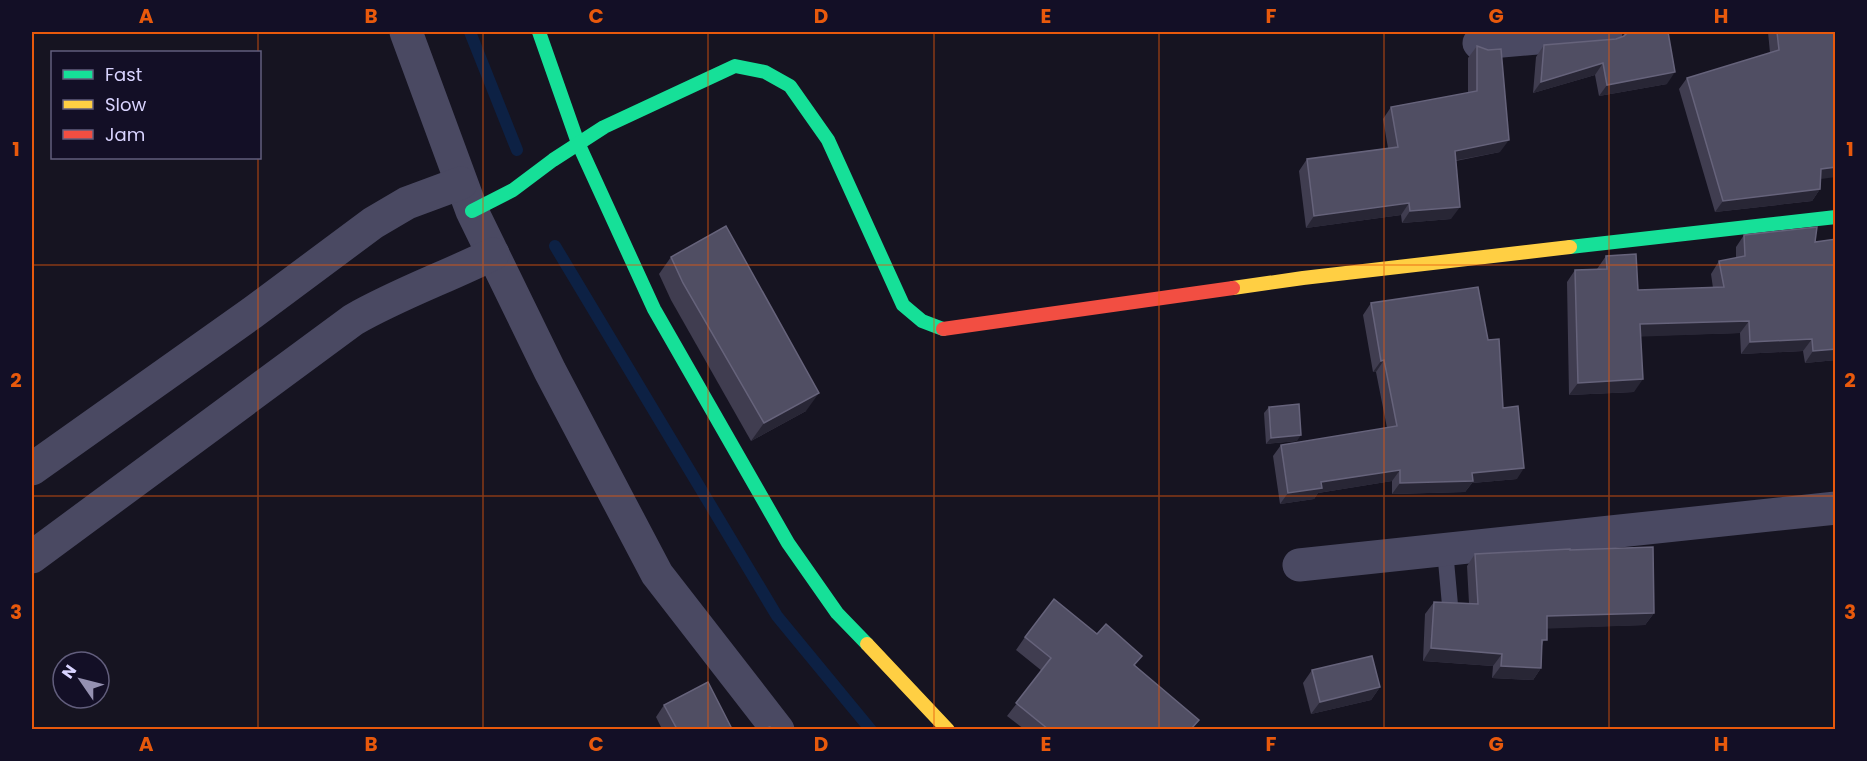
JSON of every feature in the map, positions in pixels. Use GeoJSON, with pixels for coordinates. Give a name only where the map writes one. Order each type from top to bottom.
{"type":"FeatureCollection","features":[{"type":"Feature","properties":{"kind":"street"},"geometry":{"type":"LineString","coordinates":[[406,32],[467,197],[493,254],[550,371],[657,574],[778,729]]}},
{"type":"Feature","properties":{"kind":"street"},"geometry":{"type":"LineString","coordinates":[[539,32],[578,143],[654,309],[788,543],[837,613],[948,729]]}},
{"type":"Feature","properties":{"kind":"street"},"geometry":{"type":"LineString","coordinates":[[1479,43],[1606,32]]}},
{"type":"Feature","properties":{"kind":"street"},"geometry":{"type":"LineString","coordinates":[[32,469],[252,314],[373,223],[408,203],[513,190],[604,127],[735,66],[765,72],[790,86],[828,140],[903,304],[918,320],[933,328],[945,329],[1302,278],[1836,217]]}},
{"type":"Feature","properties":{"kind":"street"},"geometry":{"type":"LineString","coordinates":[[32,556],[353,320],[382,303],[457,272],[493,254]]}},
{"type":"Feature","properties":{"kind":"street"},"geometry":{"type":"LineString","coordinates":[[1299,565],[1836,508]]}},
{"type":"Feature","properties":{"kind":"lane"},"geometry":{"type":"LineString","coordinates":[[1445,550],[1450,605]]}},
{"type":"Feature","properties":{"kind":"building"},"geometry":{"type":"Polygon","coordinates":[[[1628,32],[1668,32],[1675,72],[1607,85],[1603,63],[1541,82],[1544,45],[1616,39],[1628,32]]]}},
{"type":"Feature","properties":{"kind":"building"},"geometry":{"type":"Polygon","coordinates":[[[1777,32],[1836,32],[1836,167],[1821,169],[1820,189],[1723,201],[1687,78],[1779,50],[1777,32]]]}},
{"type":"Feature","properties":{"kind":"building"},"geometry":{"type":"Polygon","coordinates":[[[1477,46],[1488,50],[1501,49],[1509,140],[1455,151],[1460,207],[1410,211],[1409,203],[1314,216],[1307,159],[1398,147],[1391,107],[1477,91],[1477,46]]]}},
{"type":"Feature","properties":{"kind":"building"},"geometry":{"type":"Polygon","coordinates":[[[726,226],[819,393],[764,423],[683,283],[671,257],[726,226]]]}},
{"type":"Feature","properties":{"kind":"building"},"geometry":{"type":"Polygon","coordinates":[[[1817,227],[1815,242],[1836,239],[1836,349],[1813,351],[1812,339],[1750,342],[1749,321],[1640,324],[1643,379],[1578,383],[1575,270],[1607,269],[1606,256],[1636,254],[1638,290],[1724,287],[1719,261],[1745,256],[1744,235],[1817,227]]]}},
{"type":"Feature","properties":{"kind":"building"},"geometry":{"type":"Polygon","coordinates":[[[1478,287],[1488,340],[1499,339],[1503,408],[1518,406],[1524,468],[1472,473],[1473,481],[1400,483],[1400,470],[1321,482],[1322,488],[1288,493],[1281,445],[1397,426],[1384,360],[1381,361],[1371,303],[1478,287]]]}},
{"type":"Feature","properties":{"kind":"building"},"geometry":{"type":"Polygon","coordinates":[[[1299,404],[1301,435],[1271,438],[1269,407],[1299,404]]]}},
{"type":"Feature","properties":{"kind":"building"},"geometry":{"type":"Polygon","coordinates":[[[1653,547],[1654,613],[1547,616],[1547,640],[1542,640],[1541,668],[1501,666],[1502,654],[1431,648],[1434,602],[1478,604],[1475,554],[1653,547]]]}},
{"type":"Feature","properties":{"kind":"building"},"geometry":{"type":"Polygon","coordinates":[[[1054,599],[1097,634],[1106,624],[1142,656],[1134,665],[1199,720],[1191,729],[1048,729],[1016,703],[1051,658],[1025,637],[1054,599]]]}},
{"type":"Feature","properties":{"kind":"building"},"geometry":{"type":"Polygon","coordinates":[[[1372,656],[1380,687],[1320,702],[1312,670],[1372,656]]]}},
{"type":"Feature","properties":{"kind":"building"},"geometry":{"type":"Polygon","coordinates":[[[708,682],[732,729],[677,729],[664,705],[708,682]]]}},
{"type":"Feature","properties":{"kind":"waterway"},"geometry":{"type":"LineString","coordinates":[[470,32],[517,150]]}},
{"type":"Feature","properties":{"kind":"waterway"},"geometry":{"type":"LineString","coordinates":[[555,246],[777,616],[871,730]]}},
{"type":"Feature","properties":{"kind":"traffic: fast"},"geometry":{"type":"LineString","coordinates":[[539,32],[578,143],[654,309],[788,543],[837,613],[867,644]]}},
{"type":"Feature","properties":{"kind":"traffic: fast"},"geometry":{"type":"LineString","coordinates":[[472,211],[513,190],[553,160],[604,127],[735,66],[765,72],[790,86],[828,140],[903,305],[922,321],[943,329]]}},
{"type":"Feature","properties":{"kind":"traffic: fast"},"geometry":{"type":"LineString","coordinates":[[1570,247],[1836,217]]}},
{"type":"Feature","properties":{"kind":"traffic: slow"},"geometry":{"type":"LineString","coordinates":[[1233,288],[1570,247]]}},
{"type":"Feature","properties":{"kind":"traffic: slow"},"geometry":{"type":"LineString","coordinates":[[867,644],[948,730]]}},
{"type":"Feature","properties":{"kind":"traffic: jam"},"geometry":{"type":"LineString","coordinates":[[943,329],[1233,288]]}}]}
